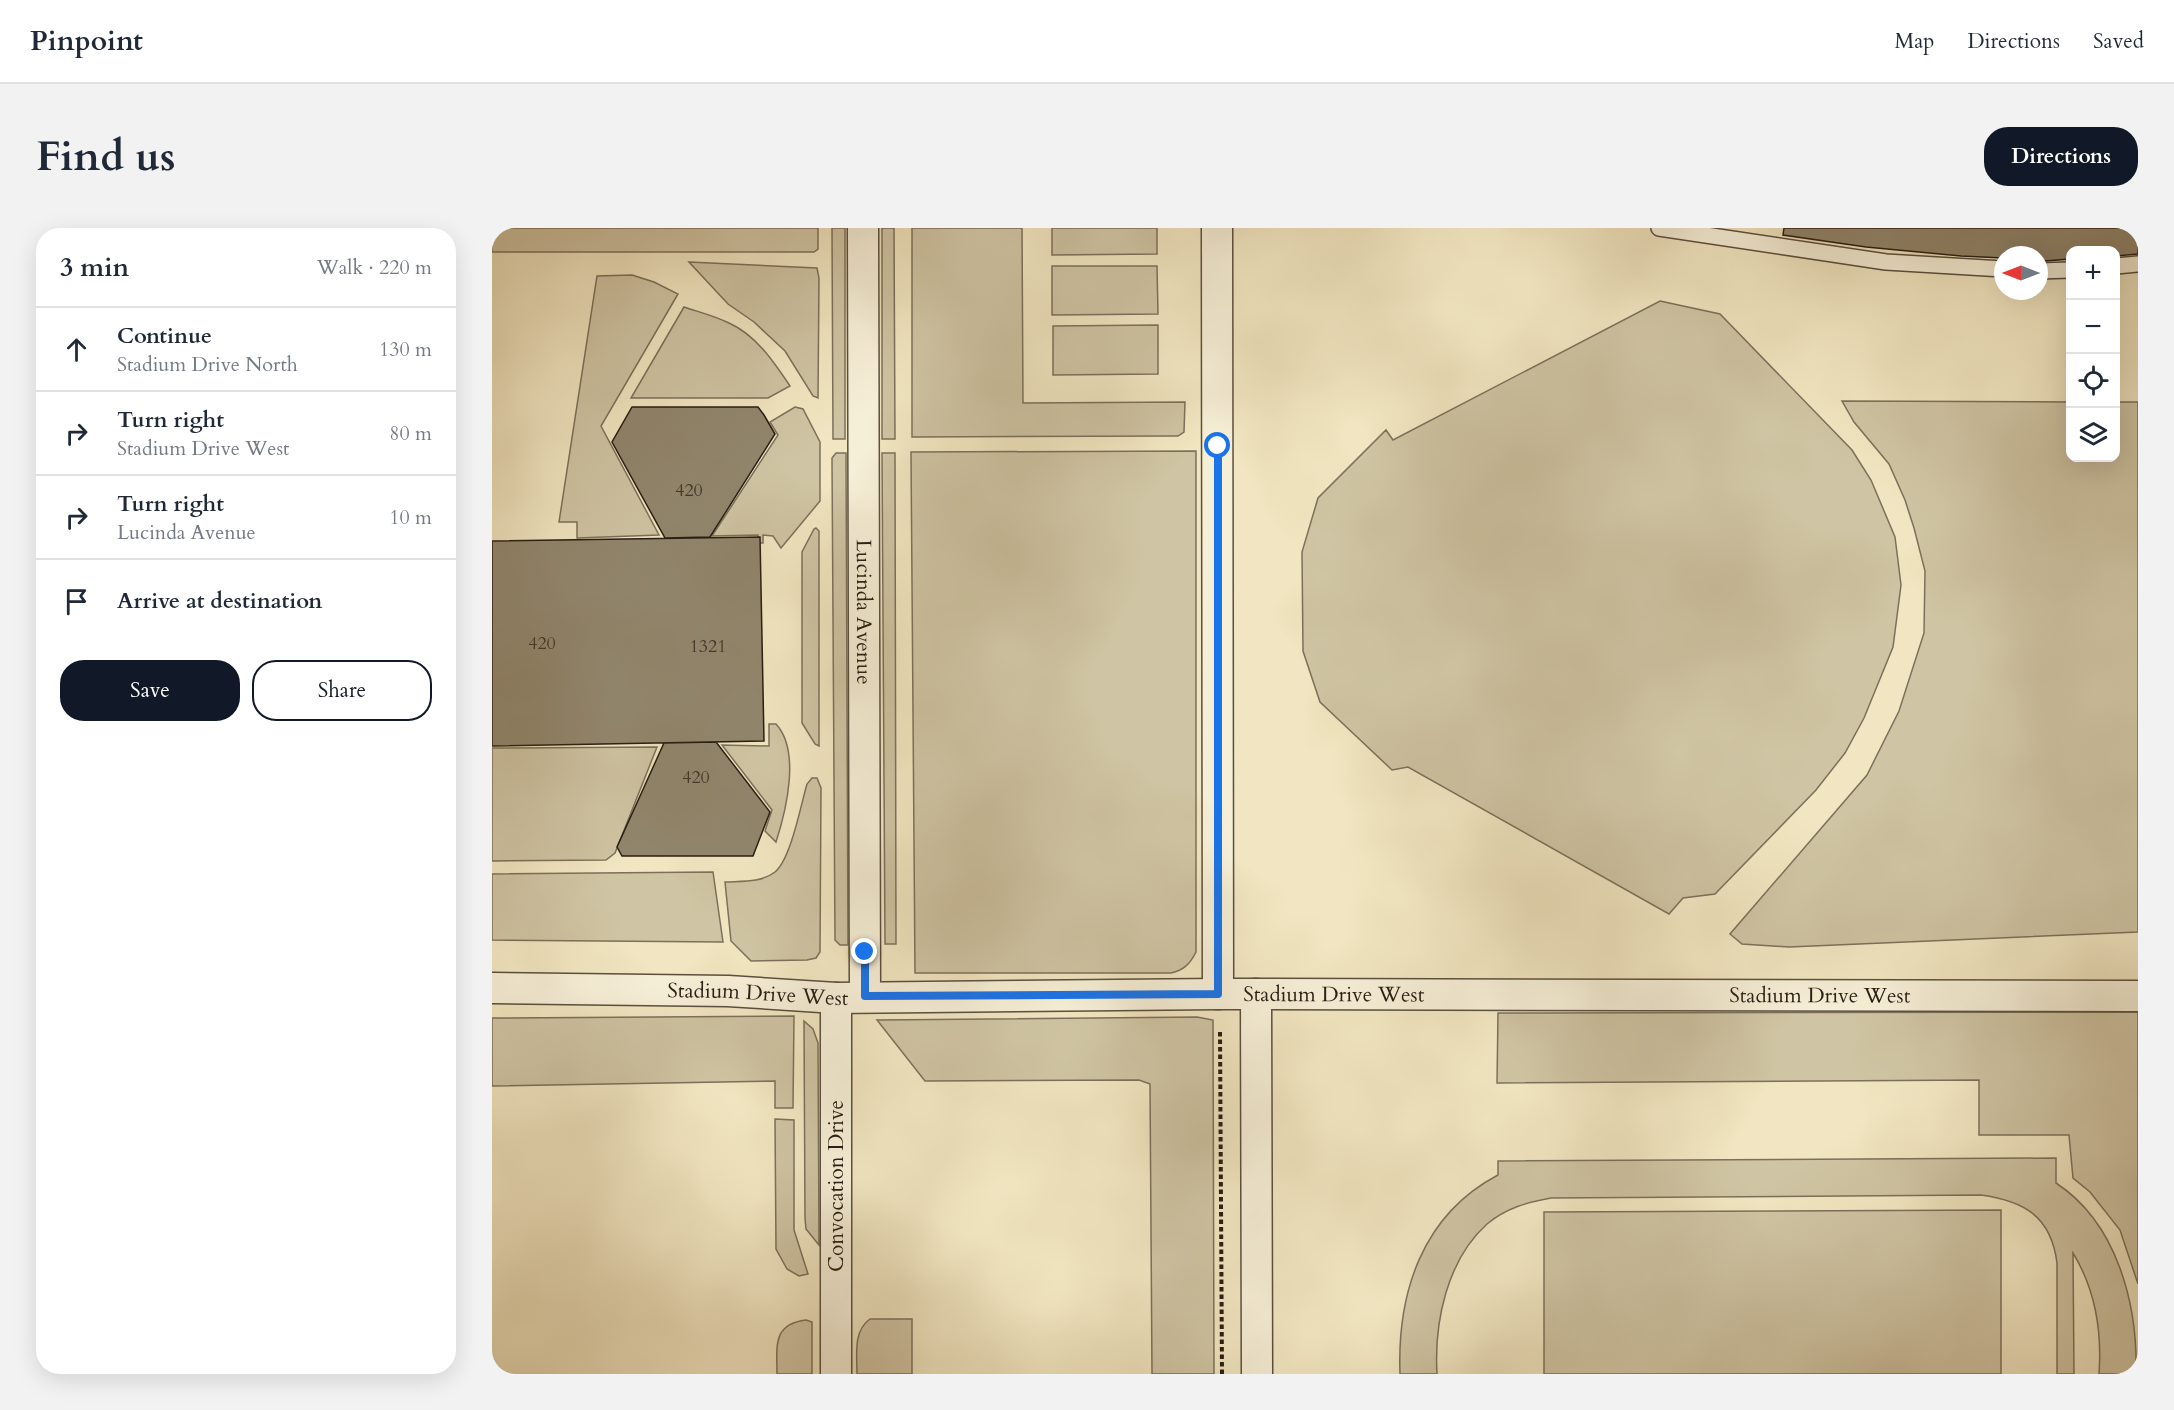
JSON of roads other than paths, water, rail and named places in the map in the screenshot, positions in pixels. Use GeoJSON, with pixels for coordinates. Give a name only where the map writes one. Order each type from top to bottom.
{"type":"FeatureCollection","features":[{"type":"Feature","properties":{"kind":"street","name":"Lucinda Avenue"},"geometry":{"type":"LineString","coordinates":[[863,228],[865,996]]}},
{"type":"Feature","properties":{"kind":"street"},"geometry":{"type":"LineString","coordinates":[[1217,228],[1218,994]]}},
{"type":"Feature","properties":{"kind":"street","name":"Stadium Drive West"},"geometry":{"type":"LineString","coordinates":[[492,988],[728,992],[836,998],[1218,994],[2138,996]]}},
{"type":"Feature","properties":{"kind":"street"},"geometry":{"type":"LineString","coordinates":[[1256,994],[1257,1374]]}},
{"type":"Feature","properties":{"kind":"street","name":"Convocation Drive"},"geometry":{"type":"LineString","coordinates":[[836,998],[836,1374]]}},
{"type":"Feature","properties":{"kind":"lane"},"geometry":{"type":"LineString","coordinates":[[1659,228],[1886,262],[1994,268]]}},
{"type":"Feature","properties":{"kind":"lane"},"geometry":{"type":"LineString","coordinates":[[2120,266],[2138,264]]}},
{"type":"Feature","properties":{"kind":"lane"},"geometry":{"type":"LineString","coordinates":[[2048,271],[2066,270]]}}]}
